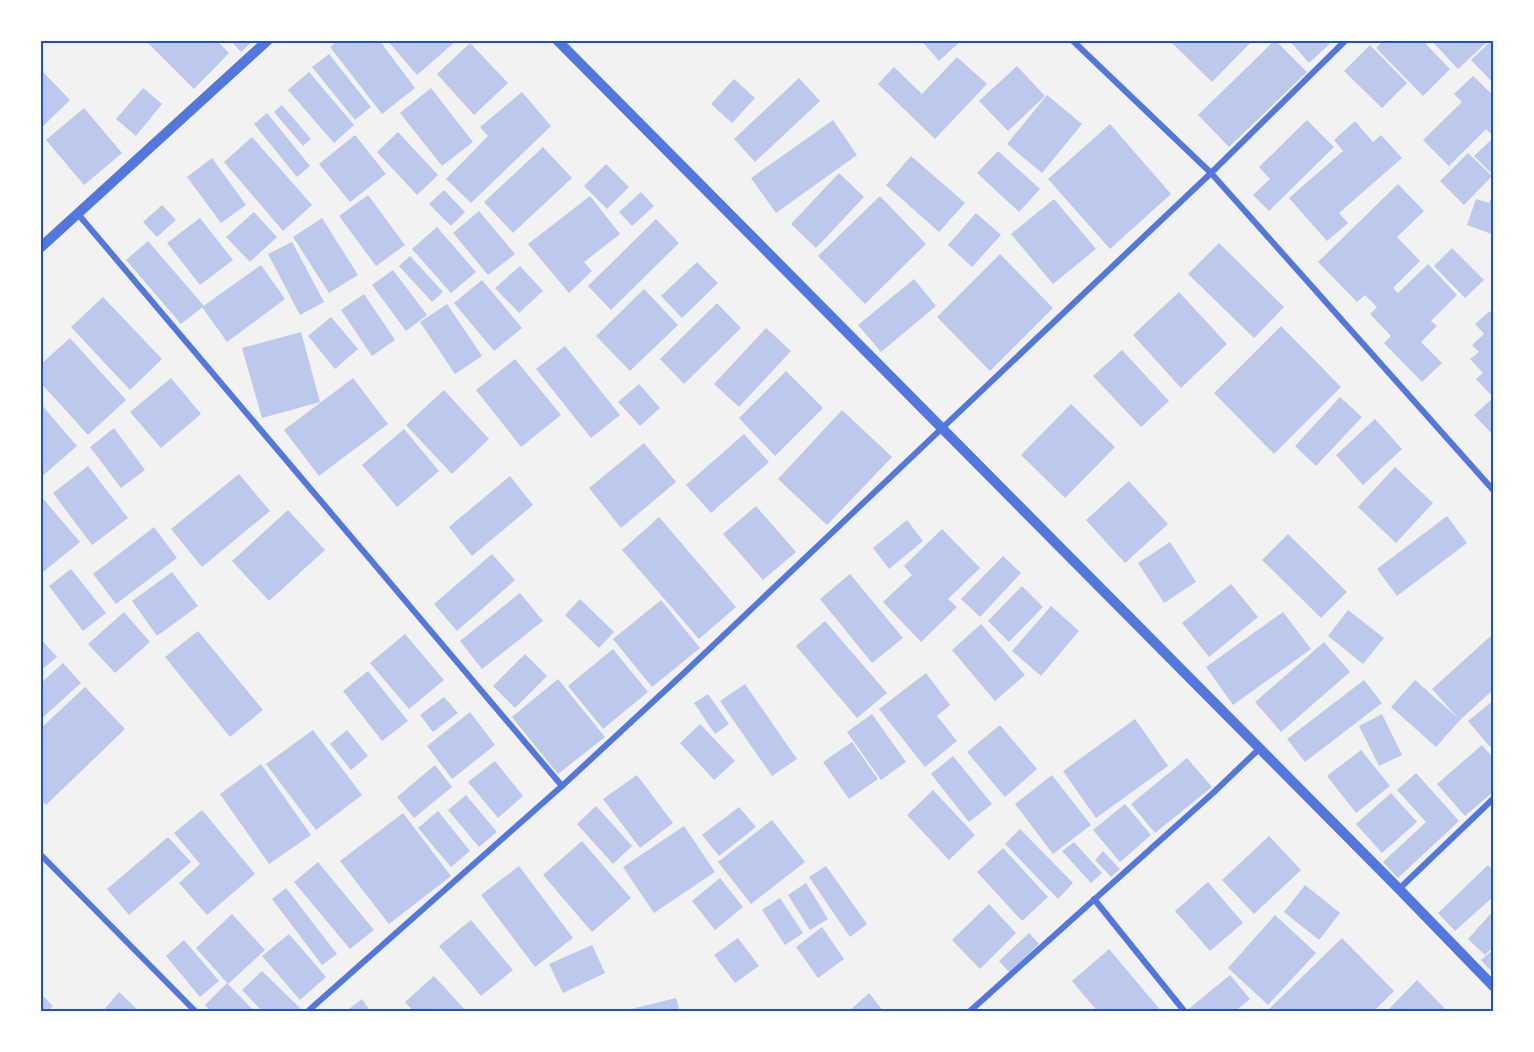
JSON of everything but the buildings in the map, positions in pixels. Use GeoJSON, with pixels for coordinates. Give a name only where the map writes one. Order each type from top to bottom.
{"type":"FeatureCollection","features":[{"type":"Feature","properties":{"kind":"street"},"geometry":{"type":"LineString","coordinates":[[40,248],[268,40]]}},
{"type":"Feature","properties":{"kind":"street"},"geometry":{"type":"LineString","coordinates":[[557,40],[1494,987]]}},
{"type":"Feature","properties":{"kind":"street"},"geometry":{"type":"LineString","coordinates":[[1072,40],[1211,173],[1494,490]]}},
{"type":"Feature","properties":{"kind":"street"},"geometry":{"type":"LineString","coordinates":[[307,1011],[562,786],[684,673],[1211,173],[1346,40]]}},
{"type":"Feature","properties":{"kind":"street"},"geometry":{"type":"LineString","coordinates":[[78,214],[562,786]]}},
{"type":"Feature","properties":{"kind":"street"},"geometry":{"type":"LineString","coordinates":[[969,1011],[1259,748]]}},
{"type":"Feature","properties":{"kind":"street"},"geometry":{"type":"LineString","coordinates":[[1399,889],[1494,798]]}},
{"type":"Feature","properties":{"kind":"street"},"geometry":{"type":"LineString","coordinates":[[40,854],[196,1011]]}},
{"type":"Feature","properties":{"kind":"street"},"geometry":{"type":"LineString","coordinates":[[1094,899],[1185,1011]]}}]}
